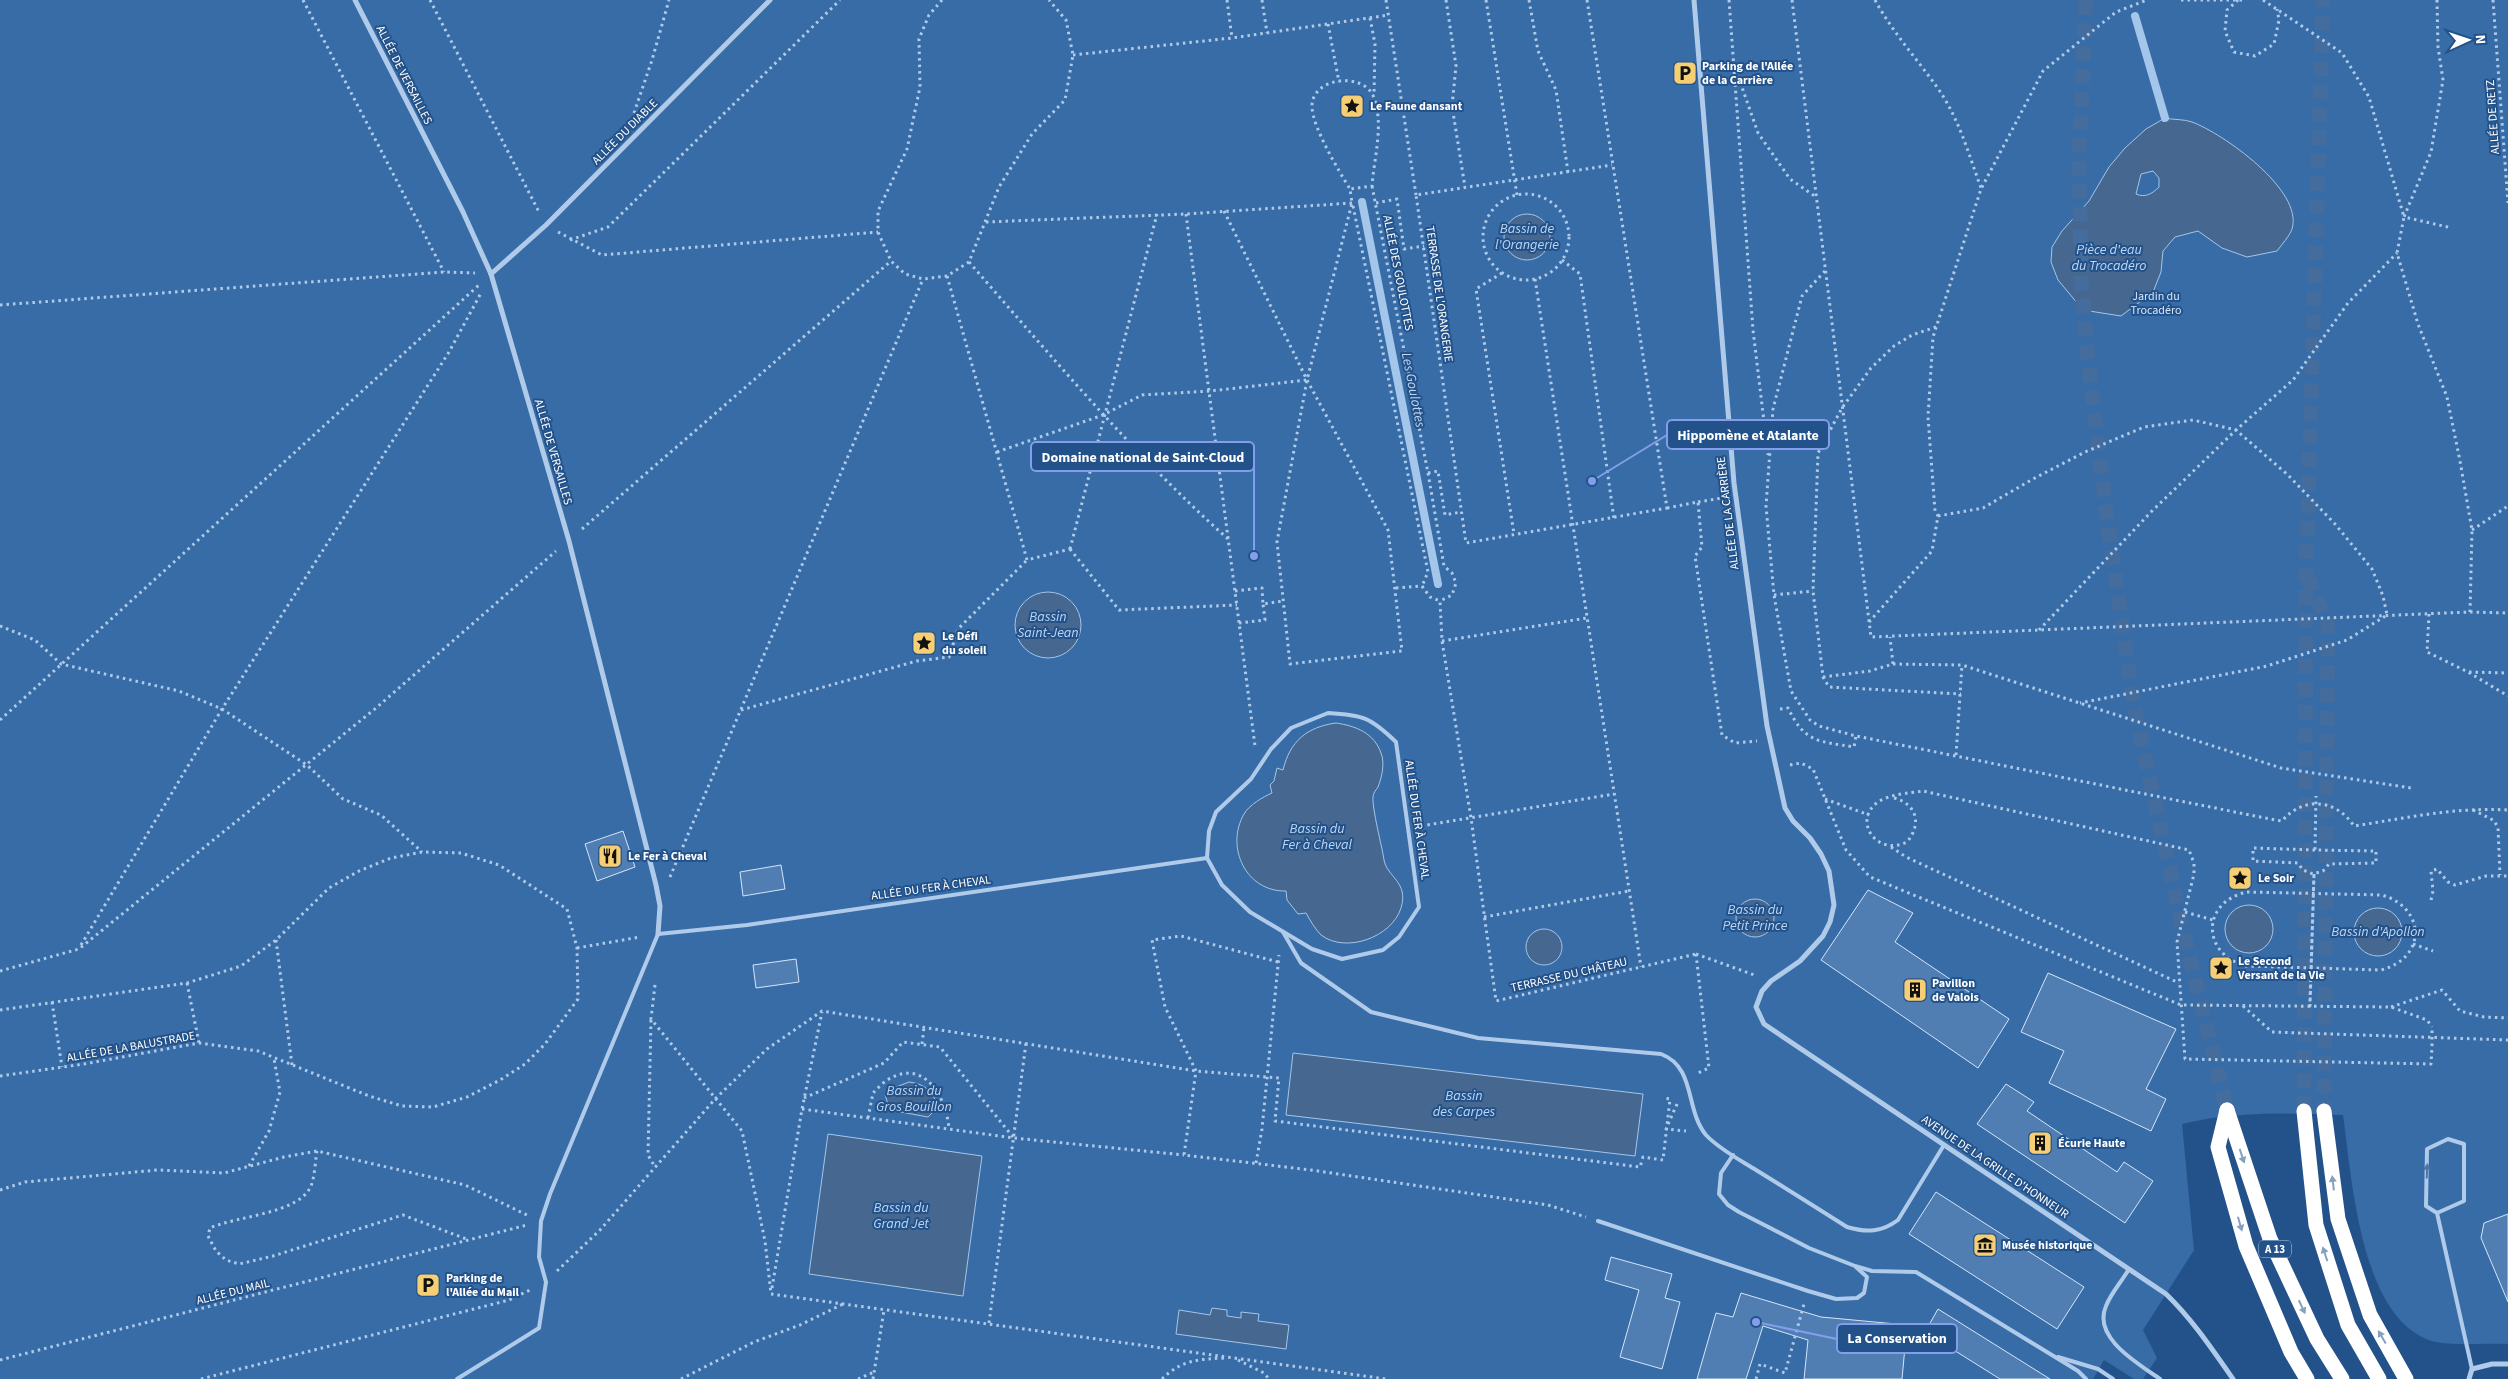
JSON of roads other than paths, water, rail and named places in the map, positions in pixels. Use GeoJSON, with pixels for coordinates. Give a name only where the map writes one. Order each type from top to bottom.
{"type":"FeatureCollection","features":[{"type":"Feature","properties":{"kind":"highway","name":"A 13"},"geometry":{"type":"LineString","coordinates":[[2307,1379],[2291,1352],[2246,1246],[2218,1147],[2227,1110],[2270,1239],[2317,1339],[2342,1379]]}},
{"type":"Feature","properties":{"kind":"highway"},"geometry":{"type":"LineString","coordinates":[[2304,1111],[2316,1226],[2348,1325],[2379,1379]]}},
{"type":"Feature","properties":{"kind":"highway"},"geometry":{"type":"LineString","coordinates":[[2324,1112],[2338,1219],[2370,1315],[2406,1379]]}},
{"type":"Feature","properties":{"kind":"street","name":"ALLÉE DE VERSAILLES"},"geometry":{"type":"LineString","coordinates":[[355,0],[463,212],[491,274],[569,541],[656,885],[660,906],[658,934]]}},
{"type":"Feature","properties":{"kind":"street","name":"ALLÉE DU DIABLE"},"geometry":{"type":"LineString","coordinates":[[491,274],[546,225],[770,0]]}},
{"type":"Feature","properties":{"kind":"street","name":"ALLÉE DE LA CARRIÈRE"},"geometry":{"type":"LineString","coordinates":[[1694,0],[1698,78],[1735,496],[1767,726],[1785,808],[1793,821],[1810,838],[1829,871],[1834,905],[1830,922],[1812,949],[1800,961],[1771,981]]}},
{"type":"Feature","properties":{"kind":"street","name":"AVENUE DE LA GRILLE D'HONNEUR"},"geometry":{"type":"LineString","coordinates":[[1771,981],[1762,991],[1756,1006],[1764,1024],[2166,1294],[2185,1312],[2233,1379]]}},
{"type":"Feature","properties":{"kind":"street"},"geometry":{"type":"LineString","coordinates":[[2469,1379],[2472,1369],[2492,1364],[2508,1364]]}},
{"type":"Feature","properties":{"kind":"lane","name":"ALLÉE DU FER À CHEVAL"},"geometry":{"type":"LineString","coordinates":[[1328,713],[1357,714],[1376,723],[1396,742],[1419,907],[1399,937],[1383,950],[1342,959],[1312,949],[1250,912],[1222,885],[1207,858],[1209,830],[1216,812],[1251,779],[1271,749],[1291,728],[1328,713]]}},
{"type":"Feature","properties":{"kind":"lane","name":"ALLÉE DU FER À CHEVAL"},"geometry":{"type":"LineString","coordinates":[[658,934],[747,925],[1207,858]]}},
{"type":"Feature","properties":{"kind":"lane"},"geometry":{"type":"LineString","coordinates":[[1283,932],[1301,963],[1371,1012],[1478,1038],[1661,1054],[1670,1057],[1677,1063],[1688,1083],[1694,1108],[1706,1134],[1733,1156],[1848,1227],[1861,1231],[1875,1231],[1888,1228],[1898,1220],[1944,1145]]}},
{"type":"Feature","properties":{"kind":"lane"},"geometry":{"type":"LineString","coordinates":[[457,1379],[539,1328],[546,1282],[539,1257],[541,1221],[550,1194],[658,934]]}},
{"type":"Feature","properties":{"kind":"lane"},"geometry":{"type":"LineString","coordinates":[[2438,1213],[2464,1201],[2464,1144],[2448,1139],[2428,1150],[2426,1206],[2438,1213],[2472,1369]]}},
{"type":"Feature","properties":{"kind":"lane"},"geometry":{"type":"LineString","coordinates":[[1733,1156],[1721,1174],[1718,1183],[1718,1194],[1728,1205],[1809,1248],[1854,1266],[1872,1271],[1916,1272],[2053,1355],[2086,1379]]}},
{"type":"Feature","properties":{"kind":"lane"},"geometry":{"type":"LineString","coordinates":[[1598,1220],[1836,1299],[1857,1298],[1864,1293],[1867,1277],[1854,1266]]}},
{"type":"Feature","properties":{"kind":"lane"},"geometry":{"type":"LineString","coordinates":[[2129,1270],[2106,1306],[2103,1318],[2105,1328],[2118,1346],[2160,1379]]}},
{"type":"Feature","properties":{"kind":"lane"},"geometry":{"type":"LineString","coordinates":[[2053,1355],[2098,1369],[2113,1379]]}},
{"type":"Feature","properties":{"kind":"water","name":"Pièce d'eau du Trocadéro"},"geometry":{"type":"Polygon","coordinates":[[[2165,118],[2192,122],[2240,150],[2274,181],[2286,197],[2292,214],[2292,229],[2277,251],[2247,257],[2222,248],[2198,231],[2175,237],[2163,251],[2161,272],[2153,292],[2121,316],[2083,310],[2058,280],[2051,262],[2052,247],[2062,231],[2089,201],[2109,167],[2125,148],[2146,129],[2165,118]],[[2153,171],[2141,174],[2136,194],[2148,195],[2154,192],[2159,187],[2159,178],[2153,171]]]}},
{"type":"Feature","properties":{"kind":"water","name":"Bassin de l'Orangerie"},"geometry":{"type":"Polygon","coordinates":[[[1527,214],[1540,218],[1546,224],[1550,237],[1546,250],[1540,256],[1527,260],[1514,256],[1508,250],[1504,237],[1508,224],[1514,218],[1527,214]]]}},
{"type":"Feature","properties":{"kind":"water","name":"Bassin Saint-Jean"},"geometry":{"type":"Polygon","coordinates":[[[1048,592],[1061,595],[1071,602],[1078,612],[1081,625],[1078,638],[1071,648],[1061,655],[1048,658],[1035,655],[1025,648],[1018,638],[1015,625],[1018,612],[1025,602],[1035,595],[1048,592]]]}},
{"type":"Feature","properties":{"kind":"water","name":"Bassin du Fer à Cheval"},"geometry":{"type":"Polygon","coordinates":[[[1336,723],[1350,726],[1369,736],[1374,740],[1381,753],[1383,761],[1382,770],[1378,787],[1373,796],[1374,810],[1384,860],[1389,871],[1400,886],[1403,899],[1396,918],[1388,927],[1367,940],[1343,943],[1321,935],[1306,913],[1298,914],[1287,900],[1286,891],[1272,889],[1260,884],[1250,876],[1238,853],[1237,840],[1244,814],[1253,804],[1272,793],[1270,785],[1274,781],[1277,768],[1283,770],[1295,743],[1316,728],[1336,723]]]}},
{"type":"Feature","properties":{"kind":"water","name":"Bassin du Petit Prince"},"geometry":{"type":"Polygon","coordinates":[[[1755,899],[1769,904],[1774,918],[1769,932],[1755,937],[1741,932],[1736,918],[1741,904],[1755,899]]]}},
{"type":"Feature","properties":{"kind":"water"},"geometry":{"type":"Polygon","coordinates":[[[2249,905],[2258,907],[2266,912],[2271,920],[2273,929],[2271,938],[2266,946],[2258,951],[2249,953],[2240,951],[2232,946],[2227,938],[2225,929],[2227,920],[2232,912],[2240,907],[2249,905]]]}},
{"type":"Feature","properties":{"kind":"water","name":"Bassin d'Apollon"},"geometry":{"type":"Polygon","coordinates":[[[2378,908],[2387,910],[2395,915],[2400,923],[2402,932],[2400,941],[2395,949],[2387,954],[2378,956],[2369,954],[2361,949],[2356,941],[2354,932],[2356,923],[2361,915],[2369,910],[2378,908]]]}},
{"type":"Feature","properties":{"kind":"water"},"geometry":{"type":"Polygon","coordinates":[[[1544,929],[1557,934],[1562,947],[1557,960],[1544,965],[1531,960],[1526,947],[1531,934],[1544,929]]]}},
{"type":"Feature","properties":{"kind":"water","name":"Bassin des Carpes"},"geometry":{"type":"Polygon","coordinates":[[[1293,1053],[1643,1094],[1635,1156],[1286,1115],[1293,1053]]]}},
{"type":"Feature","properties":{"kind":"water","name":"Bassin du Gros Bouillon"},"geometry":{"type":"Polygon","coordinates":[[[909,1082],[924,1087],[934,1097],[938,1107],[928,1117],[890,1110],[885,1095],[891,1089],[909,1082]]]}},
{"type":"Feature","properties":{"kind":"water","name":"Bassin du Grand Jet"},"geometry":{"type":"Polygon","coordinates":[[[828,1134],[982,1156],[963,1296],[809,1274],[828,1134]]]}},
{"type":"Feature","properties":{"kind":"water"},"geometry":{"type":"Polygon","coordinates":[[[1212,1308],[1227,1310],[1227,1316],[1241,1318],[1241,1312],[1259,1314],[1258,1321],[1289,1325],[1286,1349],[1176,1334],[1179,1310],[1210,1315],[1212,1308]]]}},
{"type":"Feature","properties":{"kind":"waterway"},"geometry":{"type":"LineString","coordinates":[[2135,16],[2165,118]]}},
{"type":"Feature","properties":{"kind":"waterway","name":"Les Goulottes"},"geometry":{"type":"LineString","coordinates":[[1362,202],[1438,584]]}},
{"type":"Feature","properties":{"kind":"tunnel"},"geometry":{"type":"LineString","coordinates":[[2086,0],[2079,156],[2081,280],[2090,379],[2108,524],[2134,707],[2181,921],[2227,1110]]}},
{"type":"Feature","properties":{"kind":"tunnel"},"geometry":{"type":"LineString","coordinates":[[2304,1111],[2306,572],[2323,0]]}},
{"type":"Feature","properties":{"kind":"tunnel"},"geometry":{"type":"LineString","coordinates":[[2308,577],[2328,624],[2324,1111]]}},
{"type":"Feature","properties":{"kind":"place","name":"Parking de l'Allée de la Carrière"},"geometry":{"type":"Point","coordinates":[1685,73]}},
{"type":"Feature","properties":{"kind":"place","name":"Le Faune dansant"},"geometry":{"type":"Point","coordinates":[1352,106]}},
{"type":"Feature","properties":{"kind":"place","name":"Hippomène et Atalante"},"geometry":{"type":"Point","coordinates":[1592,481]}},
{"type":"Feature","properties":{"kind":"place","name":"Domaine national de Saint-Cloud"},"geometry":{"type":"Point","coordinates":[1254,556]}},
{"type":"Feature","properties":{"kind":"place","name":"Le Défi du soleil"},"geometry":{"type":"Point","coordinates":[924,643]}},
{"type":"Feature","properties":{"kind":"place","name":"Le Fer à Cheval"},"geometry":{"type":"Point","coordinates":[610,856]}},
{"type":"Feature","properties":{"kind":"place","name":"Le Soir"},"geometry":{"type":"Point","coordinates":[2240,878]}},
{"type":"Feature","properties":{"kind":"place","name":"Le Second Versant de la Vie"},"geometry":{"type":"Point","coordinates":[2221,968]}},
{"type":"Feature","properties":{"kind":"place","name":"Pavillon de Valois"},"geometry":{"type":"Point","coordinates":[1915,990]}},
{"type":"Feature","properties":{"kind":"place","name":"Écurie Haute"},"geometry":{"type":"Point","coordinates":[2040,1143]}},
{"type":"Feature","properties":{"kind":"place","name":"Musée historique"},"geometry":{"type":"Point","coordinates":[1985,1245]}},
{"type":"Feature","properties":{"kind":"place","name":"Parking de l'Allée du Mail"},"geometry":{"type":"Point","coordinates":[428,1285]}},
{"type":"Feature","properties":{"kind":"place","name":"La Conservation"},"geometry":{"type":"Point","coordinates":[1756,1322]}},
{"type":"Feature","properties":{"kind":"park label","name":"Jardin du Trocadéro"},"geometry":{"type":"Point","coordinates":[2156,303]}}]}
